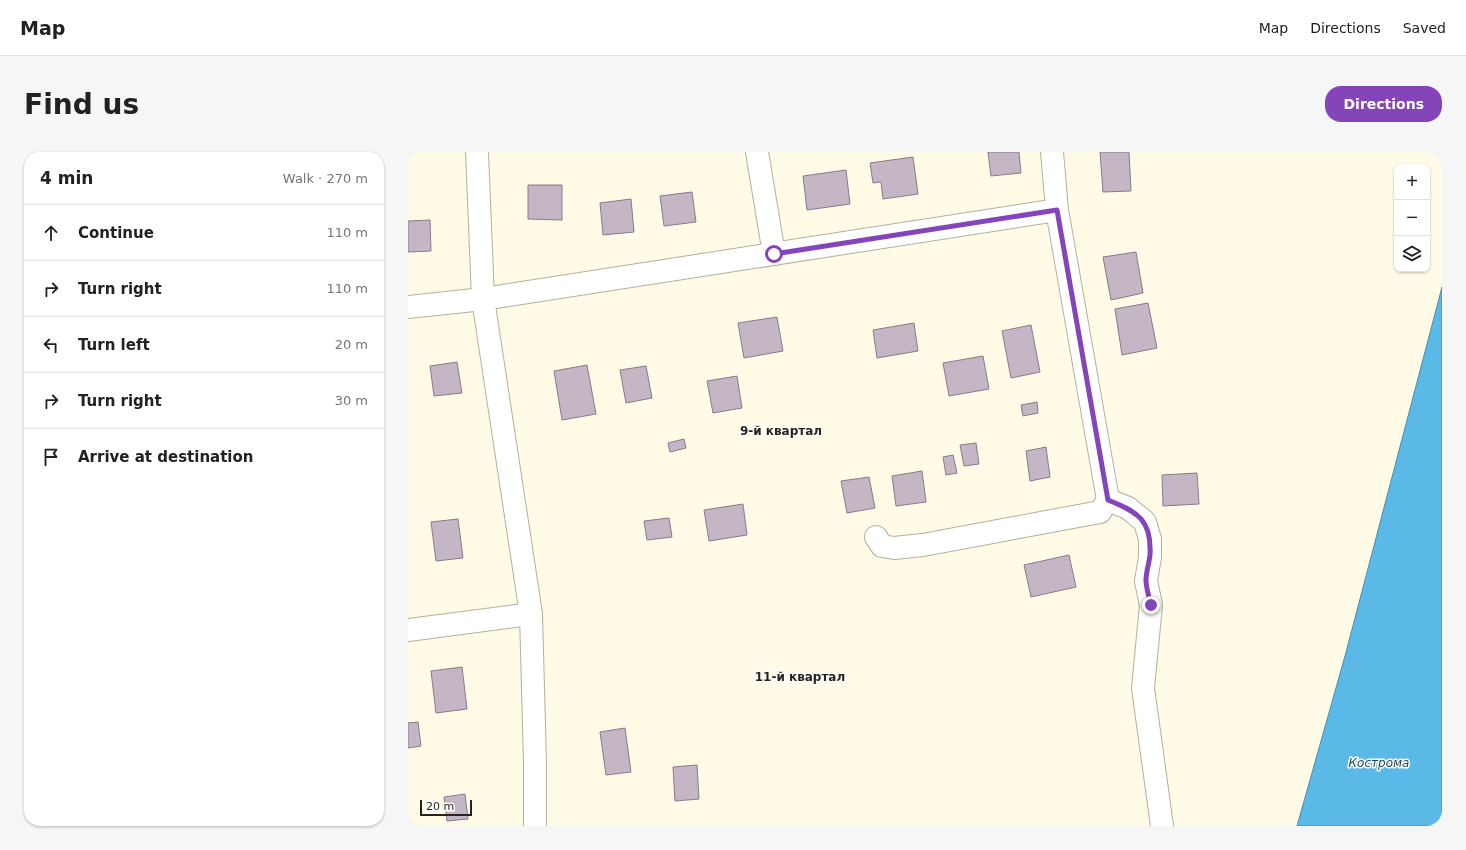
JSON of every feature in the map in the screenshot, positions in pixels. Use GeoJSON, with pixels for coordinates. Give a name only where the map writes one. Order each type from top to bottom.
{"type":"FeatureCollection","features":[{"type":"Feature","properties":{"kind":"street"},"geometry":{"type":"LineString","coordinates":[[477,152],[482,299],[530,614],[535,763],[535,826]]}},
{"type":"Feature","properties":{"kind":"street"},"geometry":{"type":"LineString","coordinates":[[757,152],[774,254]]}},
{"type":"Feature","properties":{"kind":"street"},"geometry":{"type":"LineString","coordinates":[[876,537],[882,546],[894,548],[923,545],[1100,512],[1108,500],[1057,210],[1052,152]]}},
{"type":"Feature","properties":{"kind":"street"},"geometry":{"type":"LineString","coordinates":[[408,307],[482,299],[1057,210]]}},
{"type":"Feature","properties":{"kind":"street"},"geometry":{"type":"LineString","coordinates":[[1108,500],[1128,508],[1145,522],[1150,539],[1150,557],[1146,581],[1151,605],[1142,688],[1162,826]]}},
{"type":"Feature","properties":{"kind":"street"},"geometry":{"type":"LineString","coordinates":[[408,630],[530,614]]}},
{"type":"Feature","properties":{"kind":"water","name":"Кострома"},"geometry":{"type":"Polygon","coordinates":[[[1442,287],[1442,826],[1297,826],[1345,656],[1442,287]]]}},
{"type":"Feature","properties":{"kind":"building"},"geometry":{"type":"Polygon","coordinates":[[[988,152],[1019,152],[1021,173],[991,176],[988,152]]]}},
{"type":"Feature","properties":{"kind":"building"},"geometry":{"type":"Polygon","coordinates":[[[1100,152],[1129,152],[1131,191],[1103,192],[1100,152]]]}},
{"type":"Feature","properties":{"kind":"building"},"geometry":{"type":"Polygon","coordinates":[[[913,157],[918,194],[883,199],[881,182],[873,183],[870,163],[913,157]]]}},
{"type":"Feature","properties":{"kind":"building"},"geometry":{"type":"Polygon","coordinates":[[[846,170],[850,204],[807,210],[803,176],[846,170]]]}},
{"type":"Feature","properties":{"kind":"building"},"geometry":{"type":"Polygon","coordinates":[[[528,185],[562,185],[562,220],[528,219],[528,185]]]}},
{"type":"Feature","properties":{"kind":"building"},"geometry":{"type":"Polygon","coordinates":[[[692,192],[696,222],[664,226],[660,196],[692,192]]]}},
{"type":"Feature","properties":{"kind":"building"},"geometry":{"type":"Polygon","coordinates":[[[631,199],[634,232],[603,235],[600,203],[631,199]]]}},
{"type":"Feature","properties":{"kind":"building"},"geometry":{"type":"Polygon","coordinates":[[[430,220],[431,251],[408,252],[408,221],[430,220]]]}},
{"type":"Feature","properties":{"kind":"building"},"geometry":{"type":"Polygon","coordinates":[[[1136,252],[1143,293],[1111,300],[1103,257],[1136,252]]]}},
{"type":"Feature","properties":{"kind":"building"},"geometry":{"type":"Polygon","coordinates":[[[1148,303],[1157,348],[1122,355],[1115,309],[1148,303]]]}},
{"type":"Feature","properties":{"kind":"building"},"geometry":{"type":"Polygon","coordinates":[[[777,317],[783,351],[744,358],[738,323],[777,317]]]}},
{"type":"Feature","properties":{"kind":"building"},"geometry":{"type":"Polygon","coordinates":[[[914,323],[918,351],[877,358],[873,330],[914,323]]]}},
{"type":"Feature","properties":{"kind":"building"},"geometry":{"type":"Polygon","coordinates":[[[1031,325],[1040,372],[1011,378],[1002,331],[1031,325]]]}},
{"type":"Feature","properties":{"kind":"building"},"geometry":{"type":"Polygon","coordinates":[[[983,356],[989,389],[949,396],[943,363],[983,356]]]}},
{"type":"Feature","properties":{"kind":"building"},"geometry":{"type":"Polygon","coordinates":[[[457,362],[462,393],[434,396],[430,366],[457,362]]]}},
{"type":"Feature","properties":{"kind":"building"},"geometry":{"type":"Polygon","coordinates":[[[587,365],[596,414],[562,420],[554,371],[587,365]]]}},
{"type":"Feature","properties":{"kind":"building"},"geometry":{"type":"Polygon","coordinates":[[[646,366],[652,398],[626,403],[620,370],[646,366]]]}},
{"type":"Feature","properties":{"kind":"building"},"geometry":{"type":"Polygon","coordinates":[[[737,376],[742,408],[713,413],[707,381],[737,376]]]}},
{"type":"Feature","properties":{"kind":"building"},"geometry":{"type":"Polygon","coordinates":[[[1037,402],[1038,413],[1023,416],[1021,405],[1037,402]]]}},
{"type":"Feature","properties":{"kind":"building"},"geometry":{"type":"Polygon","coordinates":[[[684,439],[686,448],[670,452],[668,443],[684,439]]]}},
{"type":"Feature","properties":{"kind":"building"},"geometry":{"type":"Polygon","coordinates":[[[976,443],[979,464],[964,466],[960,445],[976,443]]]}},
{"type":"Feature","properties":{"kind":"building"},"geometry":{"type":"Polygon","coordinates":[[[1046,447],[1050,477],[1030,481],[1026,451],[1046,447]]]}},
{"type":"Feature","properties":{"kind":"building"},"geometry":{"type":"Polygon","coordinates":[[[953,455],[957,473],[946,475],[943,457],[953,455]]]}},
{"type":"Feature","properties":{"kind":"building"},"geometry":{"type":"Polygon","coordinates":[[[922,471],[926,502],[896,506],[892,476],[922,471]]]}},
{"type":"Feature","properties":{"kind":"building"},"geometry":{"type":"Polygon","coordinates":[[[1197,473],[1199,504],[1163,506],[1162,475],[1197,473]]]}},
{"type":"Feature","properties":{"kind":"building"},"geometry":{"type":"Polygon","coordinates":[[[869,477],[875,508],[847,513],[841,481],[869,477]]]}},
{"type":"Feature","properties":{"kind":"building"},"geometry":{"type":"Polygon","coordinates":[[[743,504],[747,535],[709,541],[704,510],[743,504]]]}},
{"type":"Feature","properties":{"kind":"building"},"geometry":{"type":"Polygon","coordinates":[[[669,518],[672,537],[647,540],[644,521],[669,518]]]}},
{"type":"Feature","properties":{"kind":"building"},"geometry":{"type":"Polygon","coordinates":[[[458,519],[463,558],[436,561],[431,522],[458,519]]]}},
{"type":"Feature","properties":{"kind":"building"},"geometry":{"type":"Polygon","coordinates":[[[1069,555],[1076,587],[1031,597],[1024,565],[1069,555]]]}},
{"type":"Feature","properties":{"kind":"building"},"geometry":{"type":"Polygon","coordinates":[[[462,667],[467,709],[436,713],[431,671],[462,667]]]}},
{"type":"Feature","properties":{"kind":"building"},"geometry":{"type":"Polygon","coordinates":[[[418,722],[421,746],[408,748],[408,723],[418,722]]]}},
{"type":"Feature","properties":{"kind":"building"},"geometry":{"type":"Polygon","coordinates":[[[625,728],[631,772],[606,775],[600,732],[625,728]]]}},
{"type":"Feature","properties":{"kind":"building"},"geometry":{"type":"Polygon","coordinates":[[[697,765],[699,799],[675,801],[673,767],[697,765]]]}},
{"type":"Feature","properties":{"kind":"building"},"geometry":{"type":"Polygon","coordinates":[[[465,794],[468,819],[447,821],[444,797],[465,794]]]}},
{"type":"Feature","properties":{"kind":"district","name":"9-й квартал"},"geometry":{"type":"Point","coordinates":[781,431]}},
{"type":"Feature","properties":{"kind":"district","name":"11-й квартал"},"geometry":{"type":"Point","coordinates":[800,677]}},
{"type":"Feature","properties":{"kind":"route"},"geometry":{"type":"LineString","coordinates":[[774,254],[1057,210],[1108,500],[1128,508],[1145,522],[1150,539],[1150,557],[1146,581],[1151,605]]}}]}
